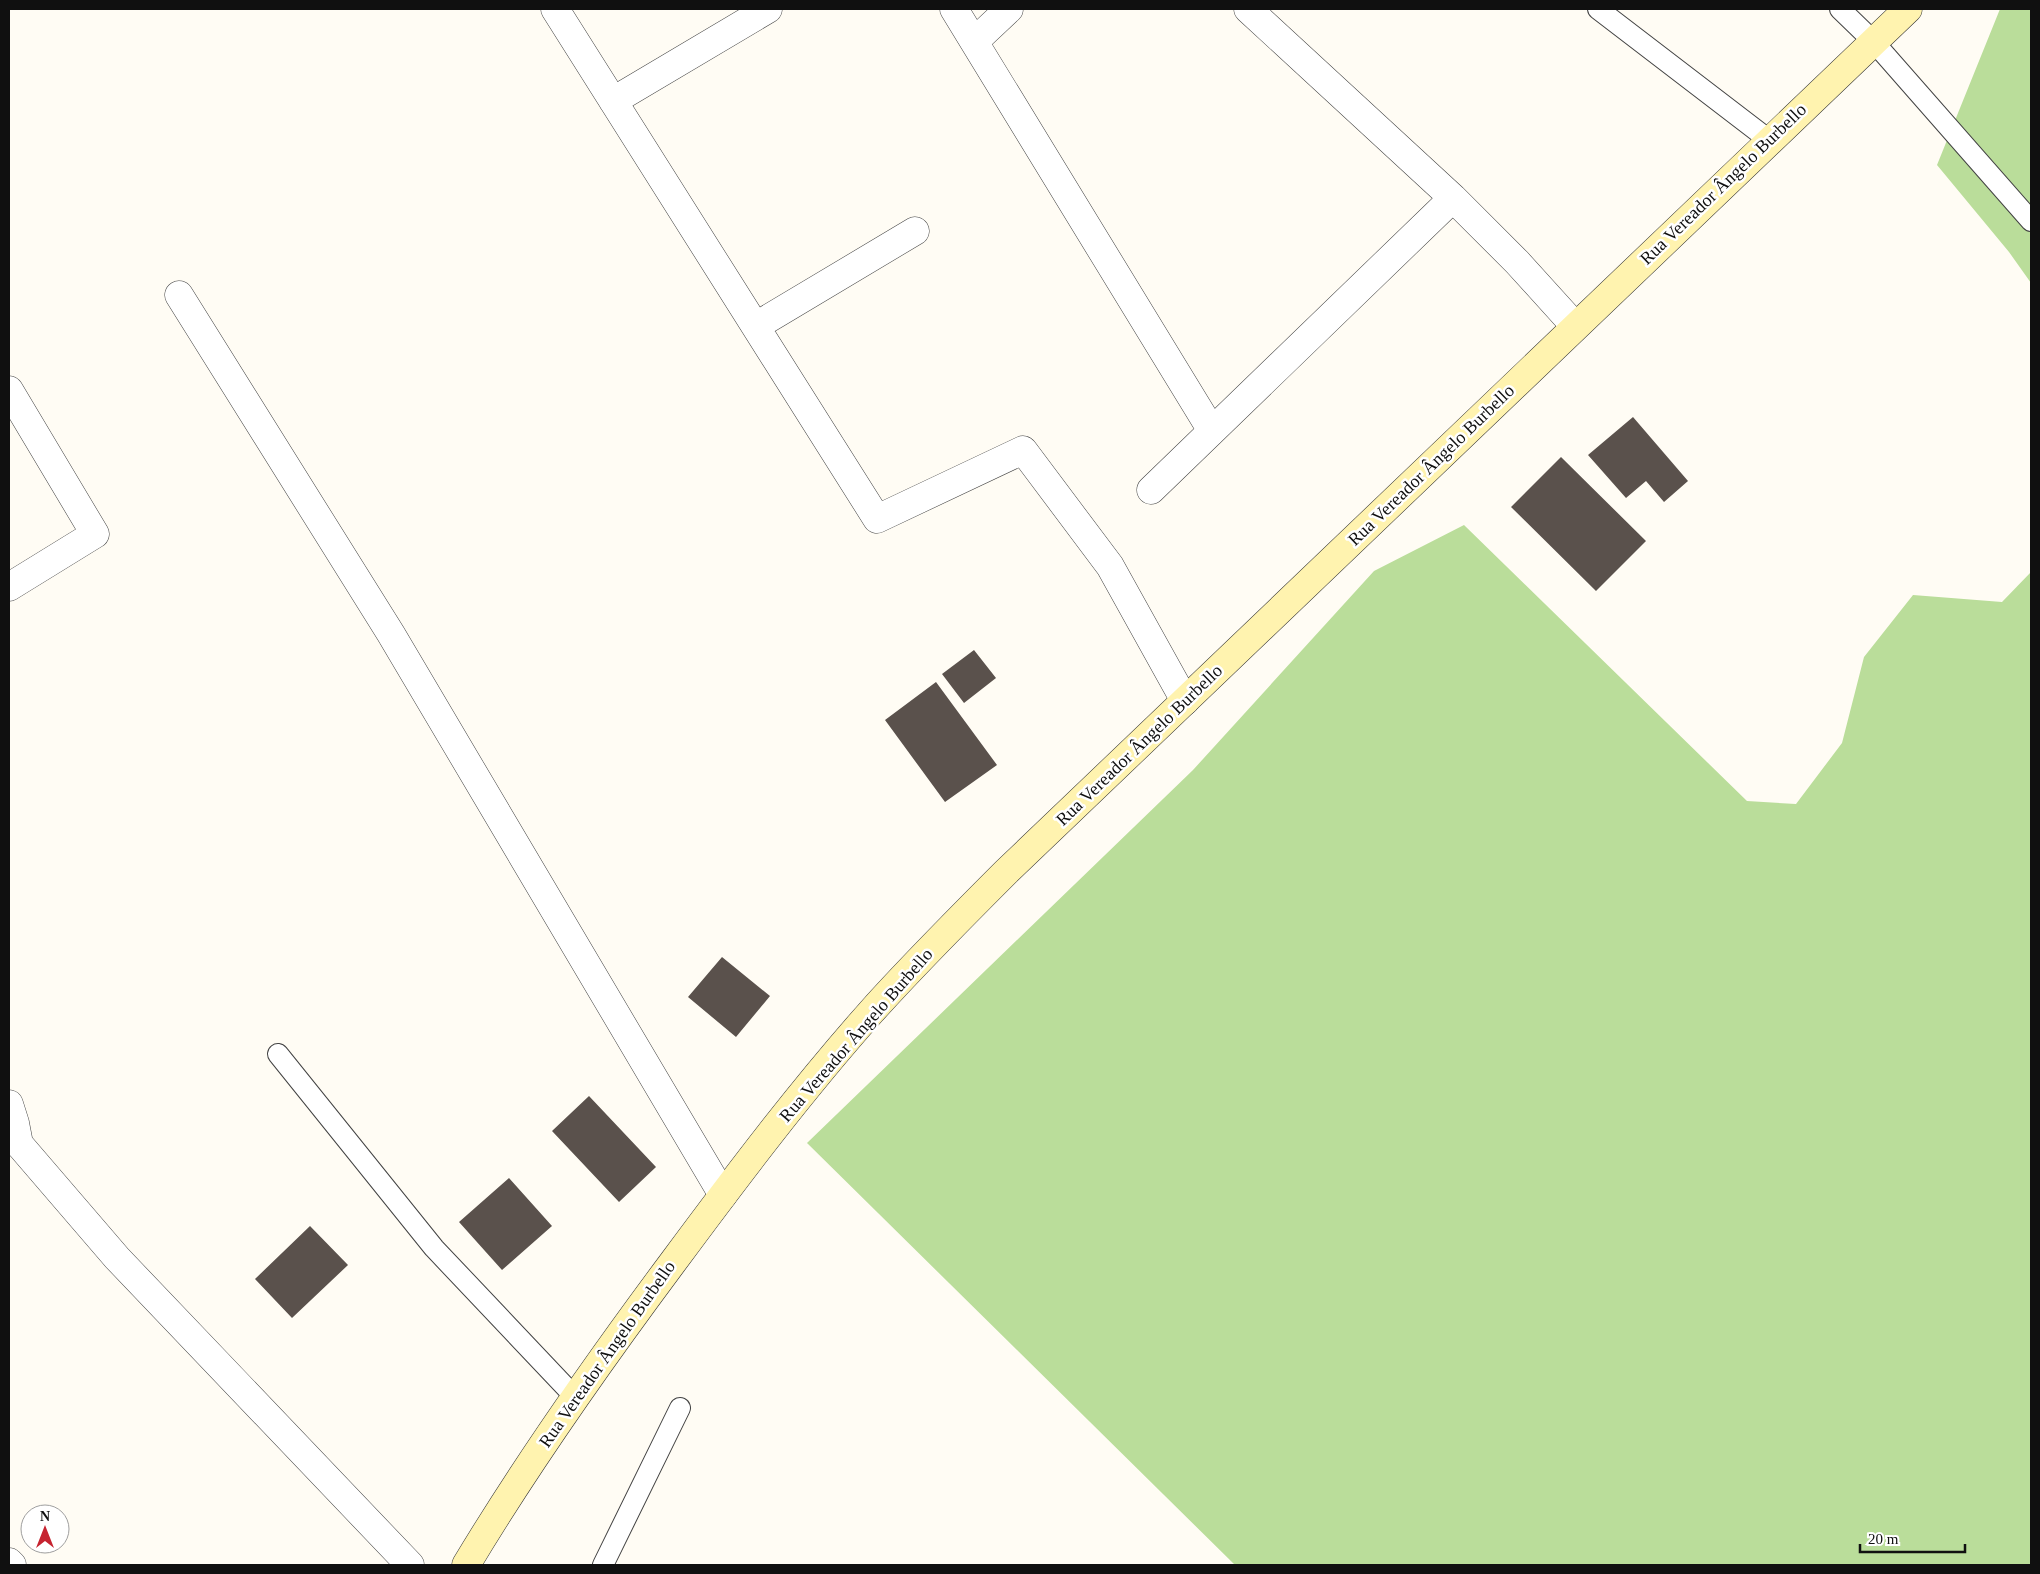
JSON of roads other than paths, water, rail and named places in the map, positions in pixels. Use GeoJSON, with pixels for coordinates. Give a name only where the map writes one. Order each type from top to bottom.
{"type":"FeatureCollection","features":[{"type":"Feature","properties":{"kind":"main road","name":"Rua Vereador Ângelo Burbello"},"geometry":{"type":"LineString","coordinates":[[466,1565],[532,1460],[632,1317],[723,1195],[811,1083],[871,1012],[937,941],[1006,872],[1908,9]]}},
{"type":"Feature","properties":{"kind":"street"},"geometry":{"type":"LineString","coordinates":[[555,9],[877,518],[1023,450],[1110,566],[1185,701]]}},
{"type":"Feature","properties":{"kind":"street"},"geometry":{"type":"LineString","coordinates":[[613,101],[768,9]]}},
{"type":"Feature","properties":{"kind":"street"},"geometry":{"type":"LineString","coordinates":[[954,9],[1212,431]]}},
{"type":"Feature","properties":{"kind":"street"},"geometry":{"type":"LineString","coordinates":[[975,41],[1009,9]]}},
{"type":"Feature","properties":{"kind":"street"},"geometry":{"type":"LineString","coordinates":[[1248,9],[1453,198],[1517,262],[1575,326]]}},
{"type":"Feature","properties":{"kind":"street"},"geometry":{"type":"LineString","coordinates":[[1151,490],[1453,198]]}},
{"type":"Feature","properties":{"kind":"street"},"geometry":{"type":"LineString","coordinates":[[756,326],[915,231]]}},
{"type":"Feature","properties":{"kind":"street"},"geometry":{"type":"LineString","coordinates":[[179,296],[391,634],[723,1195]]}},
{"type":"Feature","properties":{"kind":"street"},"geometry":{"type":"LineString","coordinates":[[9,390],[95,534],[9,587]]}},
{"type":"Feature","properties":{"kind":"street"},"geometry":{"type":"LineString","coordinates":[[9,1104],[15,1123],[14,1142],[117,1258],[410,1565]]}},
{"type":"Feature","properties":{"kind":"street"},"geometry":{"type":"LineString","coordinates":[[9,1562],[12,1565]]}},
{"type":"Feature","properties":{"kind":"lane"},"geometry":{"type":"LineString","coordinates":[[1598,9],[1769,140]]}},
{"type":"Feature","properties":{"kind":"lane"},"geometry":{"type":"LineString","coordinates":[[1840,9],[1873,41],[2031,221]]}},
{"type":"Feature","properties":{"kind":"lane"},"geometry":{"type":"LineString","coordinates":[[278,1054],[434,1248],[575,1397]]}},
{"type":"Feature","properties":{"kind":"lane"},"geometry":{"type":"LineString","coordinates":[[603,1565],[680,1408]]}}]}
